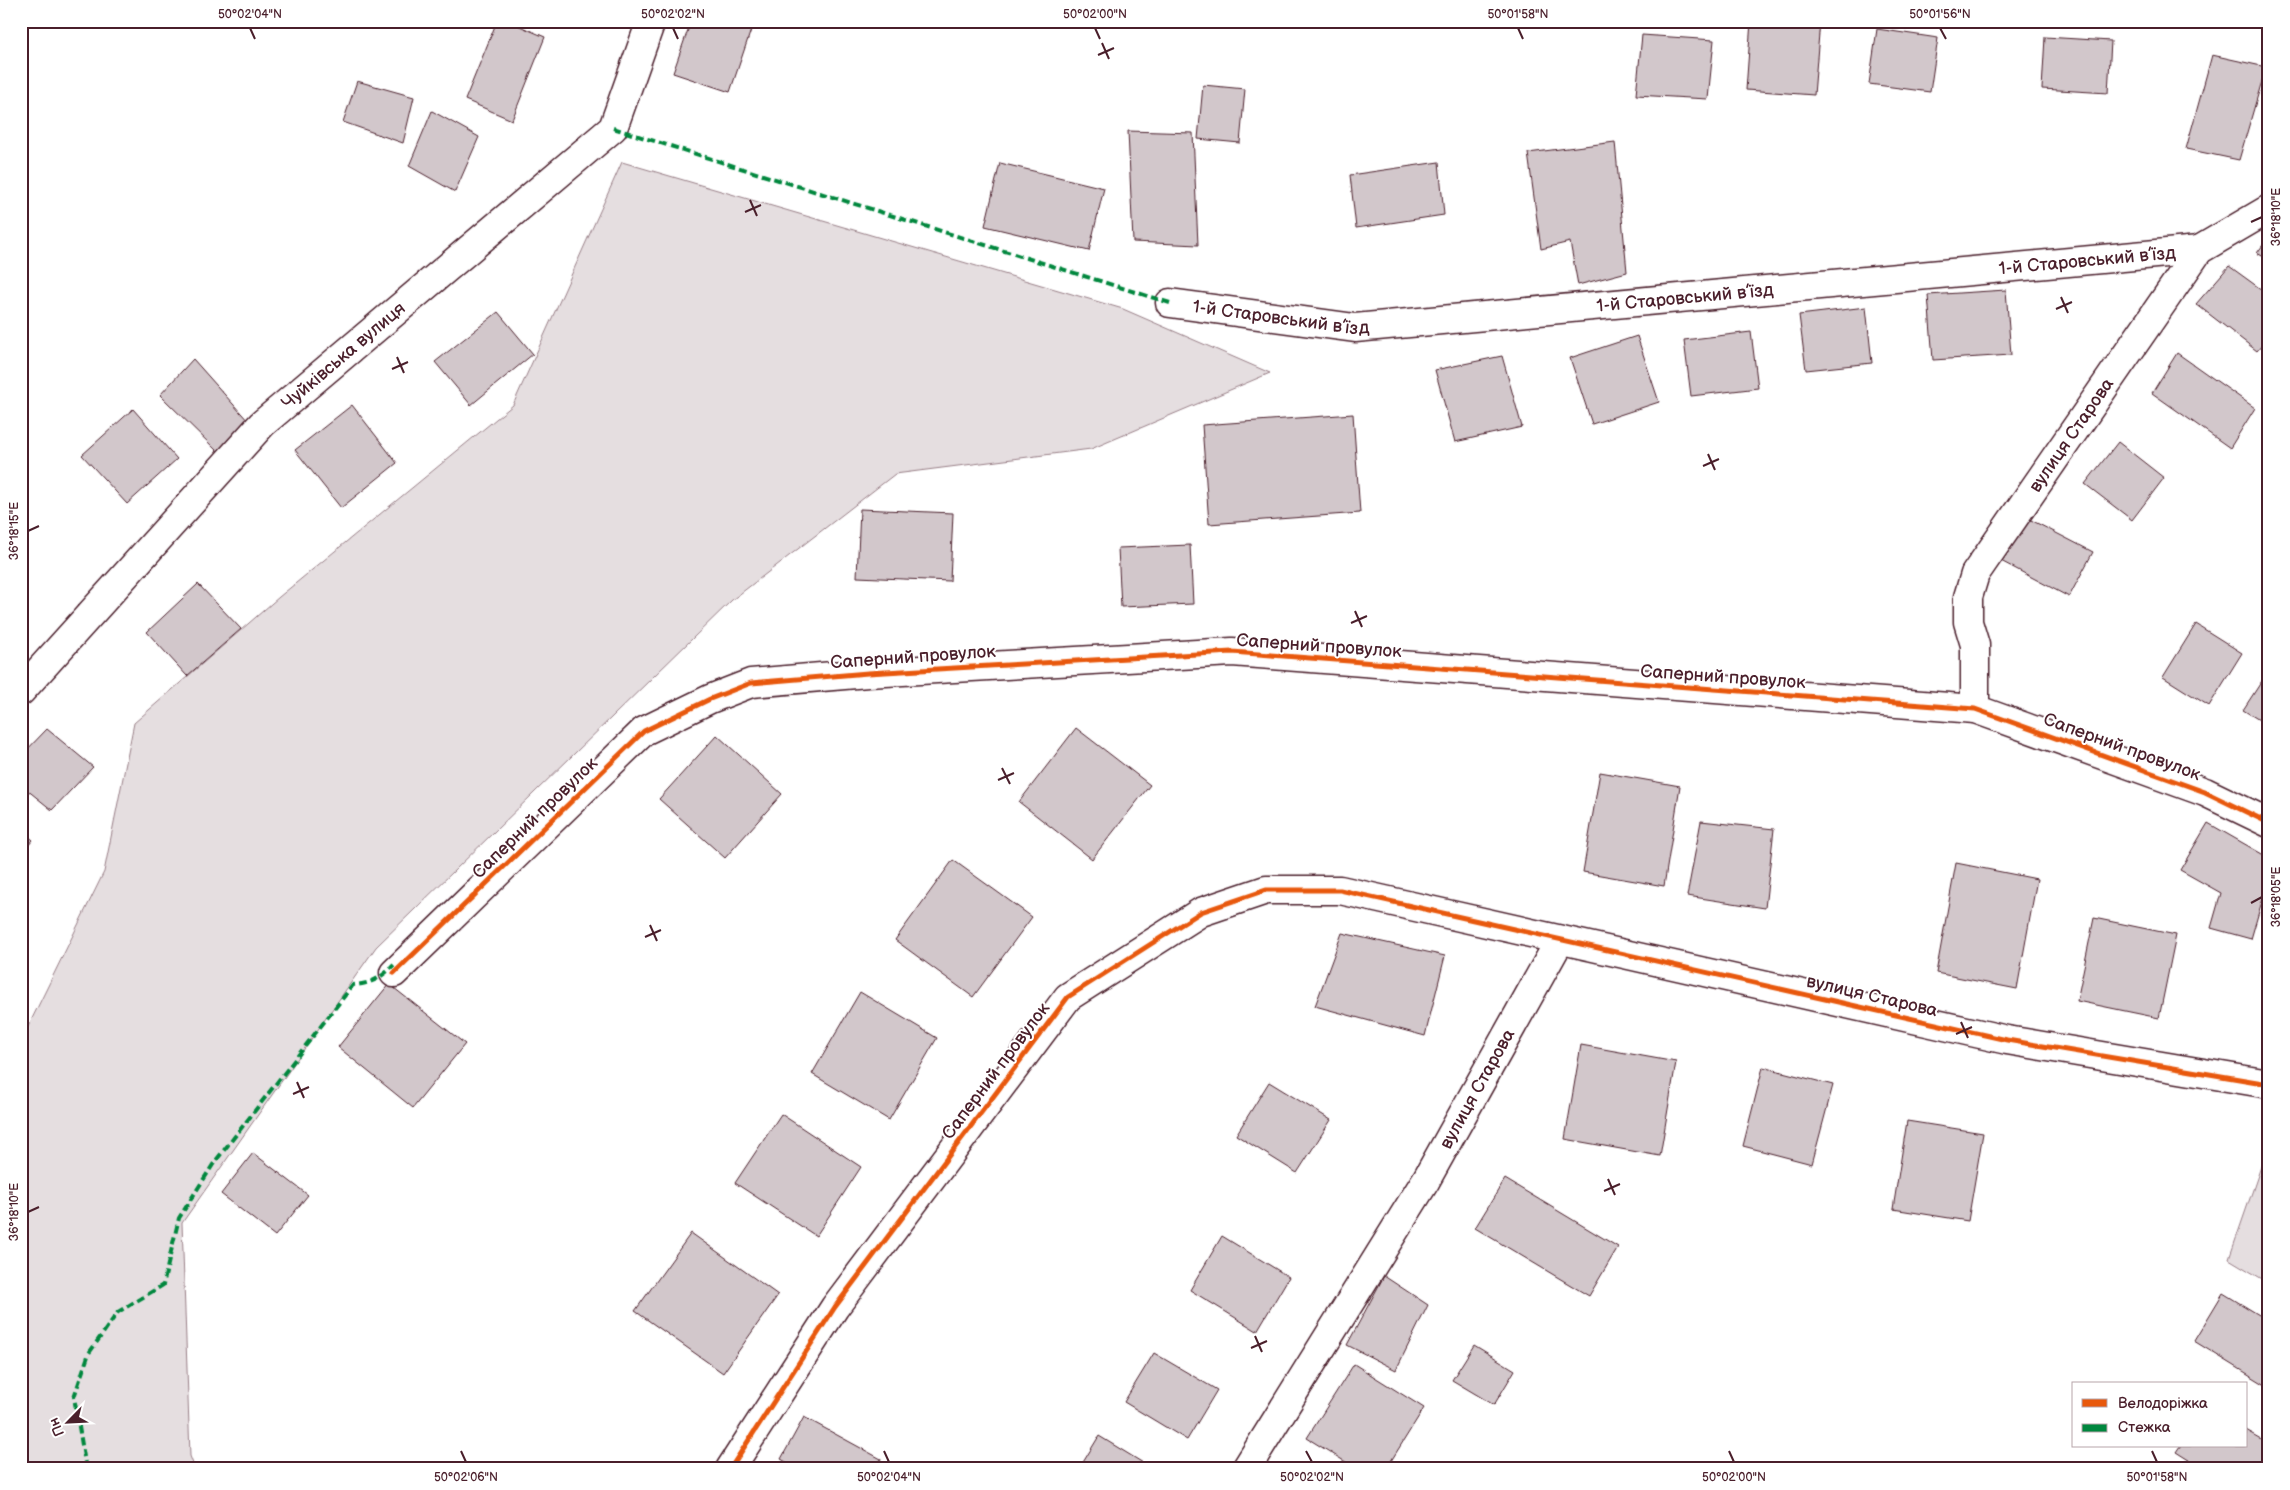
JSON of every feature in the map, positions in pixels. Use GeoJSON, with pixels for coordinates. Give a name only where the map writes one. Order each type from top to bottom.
{"type":"FeatureCollection","features":[{"type":"Feature","properties":{"kind":"street","name":"Чуйківська вулиця"},"geometry":{"type":"LineString","coordinates":[[21,691],[262,424],[613,128],[651,21]]}},
{"type":"Feature","properties":{"kind":"street","name":"вулиця Старова"},"geometry":{"type":"LineString","coordinates":[[1975,709],[1975,645],[1968,622],[1968,597],[1975,574],[2199,250],[2269,209]]}},
{"type":"Feature","properties":{"kind":"street","name":"1-й Старовський в’їзд"},"geometry":{"type":"LineString","coordinates":[[1170,303],[1355,328],[2199,250]]}},
{"type":"Feature","properties":{"kind":"street","name":"Саперний провулок"},"geometry":{"type":"LineString","coordinates":[[394,973],[644,732],[710,699],[750,683],[868,673],[1232,652],[1975,709],[2205,792],[2269,823]]}},
{"type":"Feature","properties":{"kind":"street","name":"Саперний провулок"},"geometry":{"type":"LineString","coordinates":[[730,1469],[835,1307],[1068,997],[1201,912],[1266,890],[1340,890],[1560,940]]}},
{"type":"Feature","properties":{"kind":"street","name":"вулиця Старова"},"geometry":{"type":"LineString","coordinates":[[1246,1469],[1426,1180],[1560,940],[2007,1040],[2269,1084]]}},
{"type":"Feature","properties":{"kind":"shaded area"},"geometry":{"type":"Polygon","coordinates":[[[622,162],[1123,309],[1270,373],[1091,449],[895,474],[732,600],[376,947],[182,1223],[190,1456],[195,1469],[21,1469],[21,1041],[104,872],[134,723],[279,597],[513,405],[622,162]]]}},
{"type":"Feature","properties":{"kind":"shaded area"},"geometry":{"type":"Polygon","coordinates":[[[2267,1149],[2269,1149],[2269,1283],[2229,1259],[2267,1149]]]}},
{"type":"Feature","properties":{"kind":"building"},"geometry":{"type":"Polygon","coordinates":[[[497,21],[508,21],[545,37],[512,120],[465,100],[497,21]]]}},
{"type":"Feature","properties":{"kind":"building"},"geometry":{"type":"Polygon","coordinates":[[[691,21],[754,21],[730,92],[673,73],[691,21]]]}},
{"type":"Feature","properties":{"kind":"building"},"geometry":{"type":"Polygon","coordinates":[[[1751,21],[1820,21],[1814,95],[1746,90],[1751,21]]]}},
{"type":"Feature","properties":{"kind":"building"},"geometry":{"type":"Polygon","coordinates":[[[1877,29],[1938,38],[1930,92],[1869,84],[1877,29]]]}},
{"type":"Feature","properties":{"kind":"building"},"geometry":{"type":"Polygon","coordinates":[[[1642,35],[1714,40],[1708,99],[1636,95],[1642,35]]]}},
{"type":"Feature","properties":{"kind":"building"},"geometry":{"type":"Polygon","coordinates":[[[2045,37],[2111,41],[2108,93],[2042,89],[2045,37]]]}},
{"type":"Feature","properties":{"kind":"building"},"geometry":{"type":"Polygon","coordinates":[[[2212,55],[2266,67],[2239,160],[2186,149],[2212,55]]]}},
{"type":"Feature","properties":{"kind":"building"},"geometry":{"type":"Polygon","coordinates":[[[357,81],[414,97],[403,143],[343,122],[357,81]]]}},
{"type":"Feature","properties":{"kind":"building"},"geometry":{"type":"Polygon","coordinates":[[[1203,85],[1245,89],[1240,143],[1198,139],[1203,85]]]}},
{"type":"Feature","properties":{"kind":"building"},"geometry":{"type":"Polygon","coordinates":[[[432,111],[479,137],[455,192],[409,166],[432,111]]]}},
{"type":"Feature","properties":{"kind":"building"},"geometry":{"type":"Polygon","coordinates":[[[1128,131],[1193,133],[1198,245],[1133,242],[1128,131]]]}},
{"type":"Feature","properties":{"kind":"building"},"geometry":{"type":"Polygon","coordinates":[[[1615,142],[1627,272],[1578,285],[1570,242],[1541,249],[1528,153],[1615,142]]]}},
{"type":"Feature","properties":{"kind":"building"},"geometry":{"type":"Polygon","coordinates":[[[1439,162],[1444,215],[1356,228],[1350,175],[1439,162]]]}},
{"type":"Feature","properties":{"kind":"building"},"geometry":{"type":"Polygon","coordinates":[[[1000,163],[1104,188],[1089,251],[985,226],[1000,163]]]}},
{"type":"Feature","properties":{"kind":"building"},"geometry":{"type":"Polygon","coordinates":[[[2269,237],[2269,260],[2257,253],[2269,237]]]}},
{"type":"Feature","properties":{"kind":"building"},"geometry":{"type":"Polygon","coordinates":[[[2229,266],[2269,295],[2269,337],[2257,351],[2196,304],[2229,266]]]}},
{"type":"Feature","properties":{"kind":"building"},"geometry":{"type":"Polygon","coordinates":[[[2006,290],[2011,355],[1933,360],[1928,295],[2006,290]]]}},
{"type":"Feature","properties":{"kind":"building"},"geometry":{"type":"Polygon","coordinates":[[[1866,307],[1872,363],[1806,370],[1799,315],[1866,307]]]}},
{"type":"Feature","properties":{"kind":"building"},"geometry":{"type":"Polygon","coordinates":[[[498,312],[533,354],[471,405],[435,362],[498,312]]]}},
{"type":"Feature","properties":{"kind":"building"},"geometry":{"type":"Polygon","coordinates":[[[1751,332],[1758,388],[1691,396],[1684,340],[1751,332]]]}},
{"type":"Feature","properties":{"kind":"building"},"geometry":{"type":"Polygon","coordinates":[[[1637,336],[1659,402],[1592,424],[1570,358],[1637,336]]]}},
{"type":"Feature","properties":{"kind":"building"},"geometry":{"type":"Polygon","coordinates":[[[2177,353],[2255,408],[2230,448],[2152,393],[2177,353]]]}},
{"type":"Feature","properties":{"kind":"building"},"geometry":{"type":"Polygon","coordinates":[[[1502,356],[1522,427],[1455,442],[1435,370],[1502,356]]]}},
{"type":"Feature","properties":{"kind":"building"},"geometry":{"type":"Polygon","coordinates":[[[193,359],[249,422],[219,453],[160,395],[193,359]]]}},
{"type":"Feature","properties":{"kind":"building"},"geometry":{"type":"Polygon","coordinates":[[[352,405],[397,463],[341,508],[295,450],[352,405]]]}},
{"type":"Feature","properties":{"kind":"building"},"geometry":{"type":"Polygon","coordinates":[[[133,409],[177,459],[127,504],[82,455],[133,409]]]}},
{"type":"Feature","properties":{"kind":"building"},"geometry":{"type":"Polygon","coordinates":[[[1353,414],[1360,513],[1209,524],[1202,425],[1353,414]]]}},
{"type":"Feature","properties":{"kind":"building"},"geometry":{"type":"Polygon","coordinates":[[[2118,442],[2164,478],[2132,520],[2085,484],[2118,442]]]}},
{"type":"Feature","properties":{"kind":"building"},"geometry":{"type":"Polygon","coordinates":[[[860,509],[953,513],[950,581],[857,577],[860,509]]]}},
{"type":"Feature","properties":{"kind":"building"},"geometry":{"type":"Polygon","coordinates":[[[2027,518],[2093,552],[2069,597],[1999,560],[2027,518]]]}},
{"type":"Feature","properties":{"kind":"building"},"geometry":{"type":"Polygon","coordinates":[[[1190,545],[1193,604],[1121,607],[1118,548],[1190,545]]]}},
{"type":"Feature","properties":{"kind":"building"},"geometry":{"type":"Polygon","coordinates":[[[198,584],[241,629],[187,676],[147,632],[198,584]]]}},
{"type":"Feature","properties":{"kind":"building"},"geometry":{"type":"Polygon","coordinates":[[[2196,624],[2242,653],[2209,706],[2163,677],[2196,624]]]}},
{"type":"Feature","properties":{"kind":"building"},"geometry":{"type":"Polygon","coordinates":[[[2269,670],[2269,726],[2243,710],[2269,670]]]}},
{"type":"Feature","properties":{"kind":"building"},"geometry":{"type":"Polygon","coordinates":[[[1076,728],[1150,785],[1092,859],[1019,802],[1076,728]]]}},
{"type":"Feature","properties":{"kind":"building"},"geometry":{"type":"Polygon","coordinates":[[[47,729],[93,767],[52,810],[21,785],[21,756],[47,729]]]}},
{"type":"Feature","properties":{"kind":"building"},"geometry":{"type":"Polygon","coordinates":[[[717,735],[782,794],[725,858],[659,799],[717,735]]]}},
{"type":"Feature","properties":{"kind":"building"},"geometry":{"type":"Polygon","coordinates":[[[1600,772],[1680,786],[1664,886],[1583,872],[1600,772]]]}},
{"type":"Feature","properties":{"kind":"building"},"geometry":{"type":"Polygon","coordinates":[[[1701,821],[1774,829],[1765,908],[1687,896],[1701,821]]]}},
{"type":"Feature","properties":{"kind":"building"},"geometry":{"type":"Polygon","coordinates":[[[2208,823],[2269,858],[2269,877],[2251,939],[2211,928],[2221,893],[2180,870],[2208,823]]]}},
{"type":"Feature","properties":{"kind":"building"},"geometry":{"type":"Polygon","coordinates":[[[21,830],[33,840],[21,854],[21,830]]]}},
{"type":"Feature","properties":{"kind":"building"},"geometry":{"type":"Polygon","coordinates":[[[953,860],[1032,917],[973,997],[895,940],[953,860]]]}},
{"type":"Feature","properties":{"kind":"building"},"geometry":{"type":"Polygon","coordinates":[[[1956,863],[2037,879],[2017,989],[1936,973],[1956,863]]]}},
{"type":"Feature","properties":{"kind":"building"},"geometry":{"type":"Polygon","coordinates":[[[2094,918],[2176,935],[2159,1018],[2077,1001],[2094,918]]]}},
{"type":"Feature","properties":{"kind":"building"},"geometry":{"type":"Polygon","coordinates":[[[1342,933],[1445,956],[1425,1036],[1315,1006],[1342,933]]]}},
{"type":"Feature","properties":{"kind":"building"},"geometry":{"type":"Polygon","coordinates":[[[389,984],[465,1044],[413,1108],[338,1047],[389,984]]]}},
{"type":"Feature","properties":{"kind":"building"},"geometry":{"type":"Polygon","coordinates":[[[860,992],[937,1038],[889,1120],[812,1074],[860,992]]]}},
{"type":"Feature","properties":{"kind":"building"},"geometry":{"type":"Polygon","coordinates":[[[1581,1045],[1676,1062],[1660,1156],[1565,1139],[1581,1045]]]}},
{"type":"Feature","properties":{"kind":"building"},"geometry":{"type":"Polygon","coordinates":[[[1763,1067],[1833,1085],[1812,1164],[1743,1146],[1763,1067]]]}},
{"type":"Feature","properties":{"kind":"building"},"geometry":{"type":"Polygon","coordinates":[[[1269,1082],[1331,1120],[1297,1173],[1236,1135],[1269,1082]]]}},
{"type":"Feature","properties":{"kind":"building"},"geometry":{"type":"Polygon","coordinates":[[[781,1114],[861,1167],[816,1236],[735,1183],[781,1114]]]}},
{"type":"Feature","properties":{"kind":"building"},"geometry":{"type":"Polygon","coordinates":[[[1907,1121],[1983,1133],[1968,1221],[1893,1209],[1907,1121]]]}},
{"type":"Feature","properties":{"kind":"building"},"geometry":{"type":"Polygon","coordinates":[[[253,1153],[308,1195],[275,1236],[221,1194],[253,1153]]]}},
{"type":"Feature","properties":{"kind":"building"},"geometry":{"type":"Polygon","coordinates":[[[1505,1179],[1618,1247],[1589,1296],[1475,1228],[1505,1179]]]}},
{"type":"Feature","properties":{"kind":"building"},"geometry":{"type":"Polygon","coordinates":[[[691,1233],[778,1295],[723,1373],[635,1311],[691,1233]]]}},
{"type":"Feature","properties":{"kind":"building"},"geometry":{"type":"Polygon","coordinates":[[[1222,1236],[1289,1277],[1257,1331],[1190,1290],[1222,1236]]]}},
{"type":"Feature","properties":{"kind":"building"},"geometry":{"type":"Polygon","coordinates":[[[1384,1276],[1428,1305],[1396,1370],[1347,1345],[1384,1276]]]}},
{"type":"Feature","properties":{"kind":"building"},"geometry":{"type":"Polygon","coordinates":[[[2223,1293],[2269,1321],[2269,1387],[2194,1341],[2223,1293]]]}},
{"type":"Feature","properties":{"kind":"building"},"geometry":{"type":"Polygon","coordinates":[[[1474,1345],[1515,1370],[1494,1405],[1452,1380],[1474,1345]]]}},
{"type":"Feature","properties":{"kind":"building"},"geometry":{"type":"Polygon","coordinates":[[[1154,1353],[1217,1390],[1187,1440],[1124,1402],[1154,1353]]]}},
{"type":"Feature","properties":{"kind":"building"},"geometry":{"type":"Polygon","coordinates":[[[1354,1364],[1424,1408],[1386,1469],[1357,1469],[1307,1438],[1354,1364]]]}},
{"type":"Feature","properties":{"kind":"building"},"geometry":{"type":"Polygon","coordinates":[[[804,1417],[881,1459],[876,1469],[798,1469],[781,1459],[804,1417]]]}},
{"type":"Feature","properties":{"kind":"building"},"geometry":{"type":"Polygon","coordinates":[[[2248,1432],[2269,1444],[2269,1452],[2258,1469],[2203,1469],[2176,1452],[2179,1448],[2248,1448],[2248,1432]]]}},
{"type":"Feature","properties":{"kind":"building"},"geometry":{"type":"Polygon","coordinates":[[[1099,1436],[1153,1469],[1079,1469],[1099,1436]]]}},
{"type":"Feature","properties":{"kind":"marked path"},"geometry":{"type":"LineString","coordinates":[[613,128],[1170,303]]}},
{"type":"Feature","properties":{"kind":"marked path"},"geometry":{"type":"LineString","coordinates":[[86,1469],[74,1397],[89,1353],[118,1312],[163,1285],[179,1218],[214,1163],[353,985],[375,980],[394,965]]}},
{"type":"Feature","properties":{"kind":"cycle path"},"geometry":{"type":"LineString","coordinates":[[394,973],[644,731],[710,699],[751,683],[868,673],[1232,652],[1975,709],[2205,792],[2269,823]]}},
{"type":"Feature","properties":{"kind":"cycle path"},"geometry":{"type":"LineString","coordinates":[[730,1469],[835,1307],[1068,997],[1201,912],[1266,890],[1340,890],[2007,1040],[2269,1084]]}}]}
